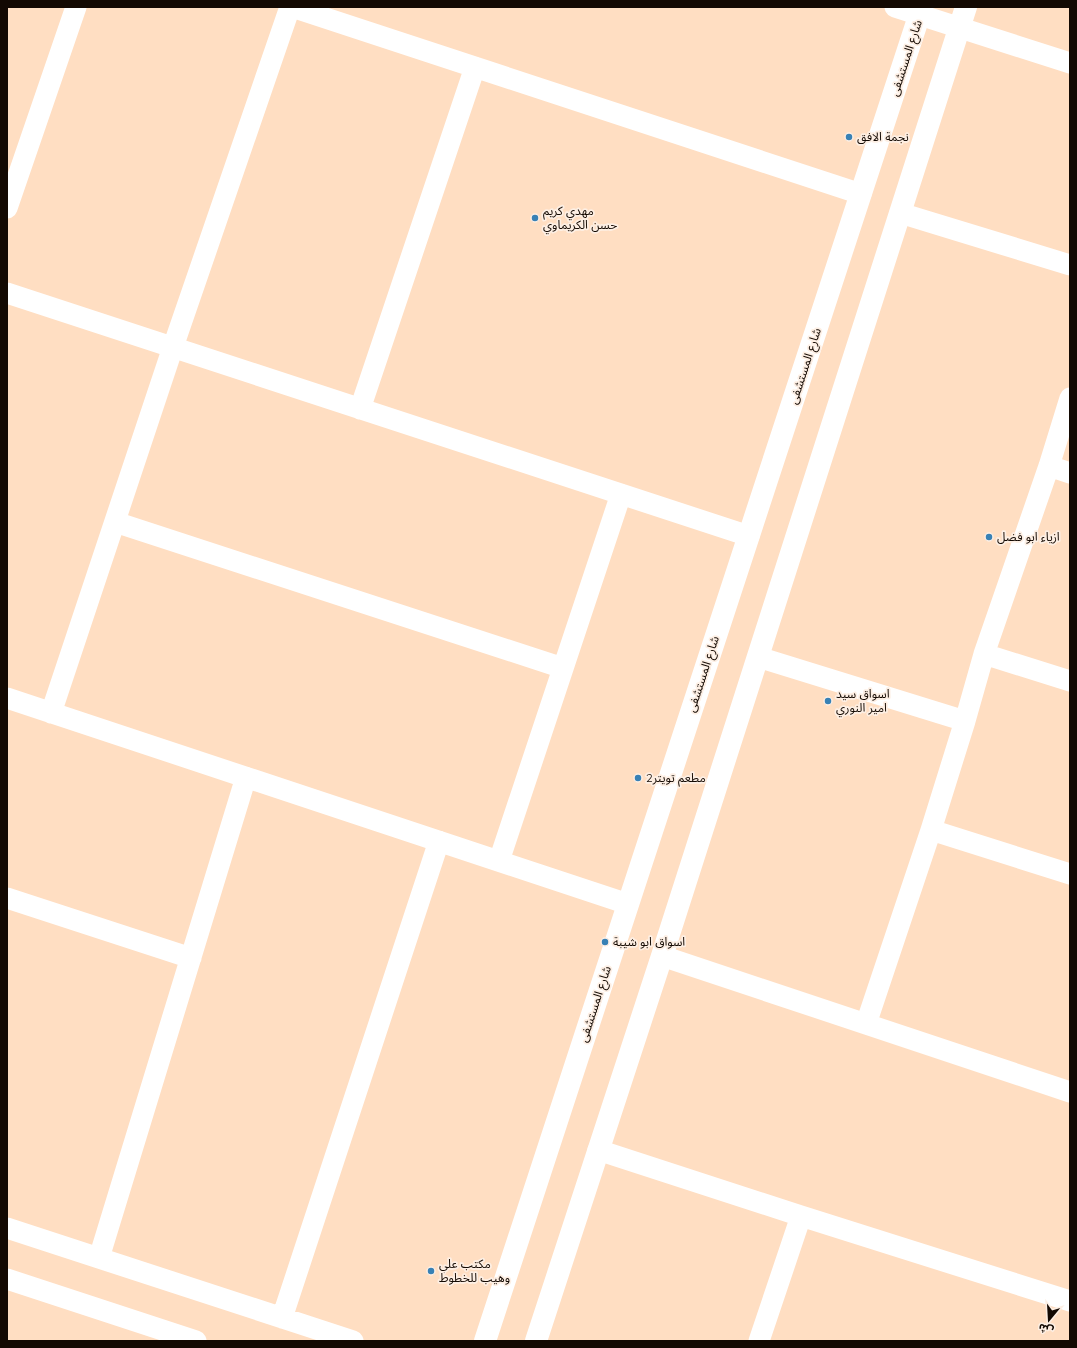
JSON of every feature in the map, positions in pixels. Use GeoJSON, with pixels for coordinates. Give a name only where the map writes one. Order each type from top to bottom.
{"type":"FeatureCollection","features":[{"type":"Feature","properties":{"kind":"street"},"geometry":{"type":"LineString","coordinates":[[7,208],[76,7]]}},
{"type":"Feature","properties":{"kind":"street"},"geometry":{"type":"LineString","coordinates":[[51,713],[173,348],[291,7],[861,194]]}},
{"type":"Feature","properties":{"kind":"street"},"geometry":{"type":"LineString","coordinates":[[895,7],[921,11],[959,28],[1070,63]]}},
{"type":"Feature","properties":{"kind":"street"},"geometry":{"type":"LineString","coordinates":[[536,1341],[662,956],[966,7]]}},
{"type":"Feature","properties":{"kind":"street","name":"شارع المستشفى"},"geometry":{"type":"LineString","coordinates":[[485,1341],[921,11]]}},
{"type":"Feature","properties":{"kind":"street"},"geometry":{"type":"LineString","coordinates":[[360,409],[475,67]]}},
{"type":"Feature","properties":{"kind":"street"},"geometry":{"type":"LineString","coordinates":[[900,213],[1070,265]]}},
{"type":"Feature","properties":{"kind":"street"},"geometry":{"type":"LineString","coordinates":[[7,293],[749,536]]}},
{"type":"Feature","properties":{"kind":"street"},"geometry":{"type":"LineString","coordinates":[[866,1024],[931,830],[984,654],[1050,466],[1070,398]]}},
{"type":"Feature","properties":{"kind":"street"},"geometry":{"type":"LineString","coordinates":[[1050,466],[1070,473]]}},
{"type":"Feature","properties":{"kind":"street"},"geometry":{"type":"LineString","coordinates":[[499,861],[622,494]]}},
{"type":"Feature","properties":{"kind":"street"},"geometry":{"type":"LineString","coordinates":[[115,522],[563,668]]}},
{"type":"Feature","properties":{"kind":"street"},"geometry":{"type":"LineString","coordinates":[[984,654],[1070,680]]}},
{"type":"Feature","properties":{"kind":"street"},"geometry":{"type":"LineString","coordinates":[[758,657],[965,721]]}},
{"type":"Feature","properties":{"kind":"street"},"geometry":{"type":"LineString","coordinates":[[7,698],[628,904]]}},
{"type":"Feature","properties":{"kind":"street"},"geometry":{"type":"LineString","coordinates":[[99,1258],[246,777]]}},
{"type":"Feature","properties":{"kind":"street"},"geometry":{"type":"LineString","coordinates":[[931,830],[1070,874]]}},
{"type":"Feature","properties":{"kind":"street"},"geometry":{"type":"LineString","coordinates":[[282,1318],[439,841]]}},
{"type":"Feature","properties":{"kind":"street"},"geometry":{"type":"LineString","coordinates":[[8,901],[191,958]]}},
{"type":"Feature","properties":{"kind":"street"},"geometry":{"type":"LineString","coordinates":[[662,956],[1070,1092]]}},
{"type":"Feature","properties":{"kind":"street"},"geometry":{"type":"LineString","coordinates":[[598,1150],[1070,1301]]}},
{"type":"Feature","properties":{"kind":"street"},"geometry":{"type":"LineString","coordinates":[[759,1341],[802,1216]]}},
{"type":"Feature","properties":{"kind":"street"},"geometry":{"type":"LineString","coordinates":[[7,1228],[353,1341]]}},
{"type":"Feature","properties":{"kind":"street"},"geometry":{"type":"LineString","coordinates":[[7,1279],[196,1341]]}},
{"type":"Feature","properties":{"kind":"place","name":"نجمة الافق"},"geometry":{"type":"Point","coordinates":[849,137]}},
{"type":"Feature","properties":{"kind":"place","name":"مهدي كريم حسن الكريماوي"},"geometry":{"type":"Point","coordinates":[535,218]}},
{"type":"Feature","properties":{"kind":"place","name":"ازياء ابو فضل"},"geometry":{"type":"Point","coordinates":[989,537]}},
{"type":"Feature","properties":{"kind":"place","name":"اسواق سيد امير النوري"},"geometry":{"type":"Point","coordinates":[828,701]}},
{"type":"Feature","properties":{"kind":"place","name":"مطعم تويتر2"},"geometry":{"type":"Point","coordinates":[638,778]}},
{"type":"Feature","properties":{"kind":"place","name":"اسواق ابو شيبة"},"geometry":{"type":"Point","coordinates":[605,942]}},
{"type":"Feature","properties":{"kind":"place","name":"مكتب علي وهيب للخطوط"},"geometry":{"type":"Point","coordinates":[431,1271]}}]}
